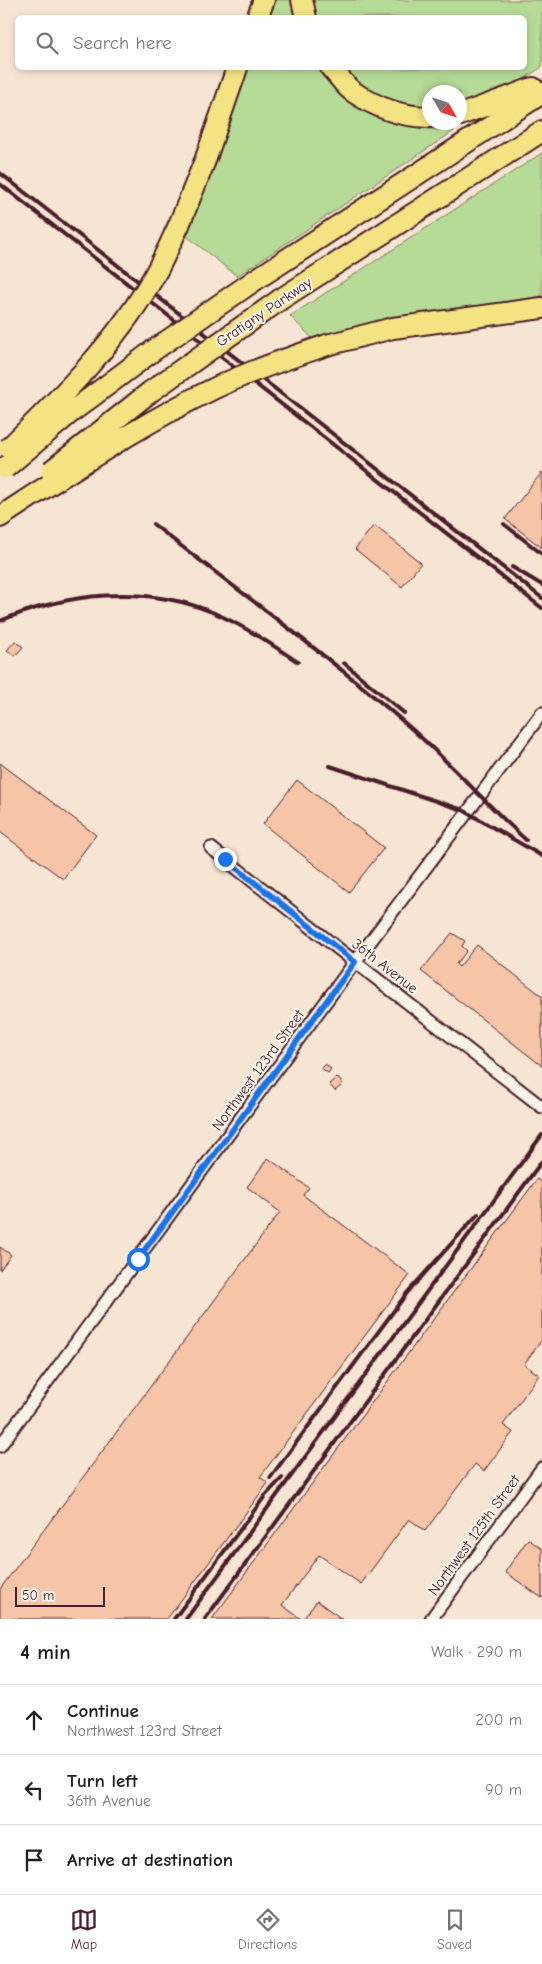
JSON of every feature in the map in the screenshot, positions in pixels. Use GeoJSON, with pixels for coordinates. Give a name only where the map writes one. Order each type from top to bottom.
{"type":"FeatureCollection","features":[{"type":"Feature","properties":{"kind":"highway"},"geometry":{"type":"LineString","coordinates":[[258,15],[264,0]]}},
{"type":"Feature","properties":{"kind":"highway"},"geometry":{"type":"LineString","coordinates":[[302,0],[305,15]]}},
{"type":"Feature","properties":{"kind":"highway"},"geometry":{"type":"LineString","coordinates":[[2,465],[114,336],[150,284],[180,225],[206,158],[236,70]]}},
{"type":"Feature","properties":{"kind":"highway"},"geometry":{"type":"LineString","coordinates":[[333,70],[351,90],[379,107],[422,117]]}},
{"type":"Feature","properties":{"kind":"highway"},"geometry":{"type":"LineString","coordinates":[[467,113],[542,84]]}},
{"type":"Feature","properties":{"kind":"highway","name":"Gratigny Parkway"},"geometry":{"type":"LineString","coordinates":[[2,465],[154,350],[255,280],[542,93]]}},
{"type":"Feature","properties":{"kind":"highway","name":"Gratigny Parkway"},"geometry":{"type":"LineString","coordinates":[[33,491],[150,392],[281,299],[542,131]]}},
{"type":"Feature","properties":{"kind":"highway"},"geometry":{"type":"LineString","coordinates":[[0,515],[33,491],[153,420],[215,388],[284,360],[327,345],[393,328],[542,308]]}},
{"type":"Feature","properties":{"kind":"street","name":"Northwest 123rd Street"},"geometry":{"type":"LineString","coordinates":[[0,1446],[355,962],[542,713]]}},
{"type":"Feature","properties":{"kind":"street","name":"36th Avenue"},"geometry":{"type":"LineString","coordinates":[[211,848],[542,1107]]}},
{"type":"Feature","properties":{"kind":"street","name":"Northwest 125th Street"},"geometry":{"type":"LineString","coordinates":[[431,1619],[542,1468]]}},
{"type":"Feature","properties":{"kind":"green space"},"geometry":{"type":"Polygon","coordinates":[[[275,0],[292,0],[295,15],[269,15],[275,0]]]}},
{"type":"Feature","properties":{"kind":"green space"},"geometry":{"type":"Polygon","coordinates":[[[312,0],[542,0],[542,67],[510,88],[467,104],[467,85],[422,85],[422,107],[397,103],[370,91],[343,70],[527,70],[527,15],[315,15],[312,0]]]}},
{"type":"Feature","properties":{"kind":"green space"},"geometry":{"type":"Polygon","coordinates":[[[247,70],[321,70],[340,92],[376,116],[422,128],[422,130],[454,131],[237,276],[184,234],[247,70]]]}},
{"type":"Feature","properties":{"kind":"green space"},"geometry":{"type":"Polygon","coordinates":[[[542,153],[542,296],[404,319],[318,344],[290,316],[542,153]]]}},
{"type":"Feature","properties":{"kind":"building"},"geometry":{"type":"Polygon","coordinates":[[[542,472],[542,548],[505,519],[542,472]]]}},
{"type":"Feature","properties":{"kind":"building"},"geometry":{"type":"Polygon","coordinates":[[[374,525],[421,563],[402,587],[355,549],[374,525]]]}},
{"type":"Feature","properties":{"kind":"building"},"geometry":{"type":"Polygon","coordinates":[[[15,641],[23,647],[15,656],[7,650],[15,641]]]}},
{"type":"Feature","properties":{"kind":"building"},"geometry":{"type":"Polygon","coordinates":[[[0,763],[96,835],[63,879],[0,832],[0,763]]]}},
{"type":"Feature","properties":{"kind":"building"},"geometry":{"type":"Polygon","coordinates":[[[297,780],[384,848],[349,892],[263,824],[297,780]]]}},
{"type":"Feature","properties":{"kind":"building"},"geometry":{"type":"Polygon","coordinates":[[[452,933],[465,941],[462,946],[467,951],[456,964],[459,967],[477,945],[542,996],[542,1066],[421,971],[452,933]]]}},
{"type":"Feature","properties":{"kind":"building"},"geometry":{"type":"Polygon","coordinates":[[[325,1064],[331,1069],[328,1073],[321,1068],[325,1064]]]}},
{"type":"Feature","properties":{"kind":"building"},"geometry":{"type":"Polygon","coordinates":[[[337,1077],[343,1084],[335,1091],[329,1084],[337,1077]]]}},
{"type":"Feature","properties":{"kind":"building"},"geometry":{"type":"Polygon","coordinates":[[[268,1158],[309,1188],[303,1195],[410,1275],[260,1477],[268,1483],[167,1619],[0,1619],[0,1589],[280,1212],[247,1187],[268,1158]]]}},
{"type":"Feature","properties":{"kind":"building"},"geometry":{"type":"Polygon","coordinates":[[[537,1179],[542,1183],[542,1340],[524,1364],[539,1375],[503,1425],[513,1432],[484,1471],[475,1464],[425,1531],[409,1519],[361,1584],[319,1555],[282,1605],[301,1619],[212,1619],[537,1179]]]}},
{"type":"Feature","properties":{"kind":"building"},"geometry":{"type":"Polygon","coordinates":[[[0,1247],[11,1255],[0,1270],[0,1247]]]}},
{"type":"Feature","properties":{"kind":"building"},"geometry":{"type":"Polygon","coordinates":[[[528,1539],[542,1549],[542,1598],[505,1572],[528,1539]]]}},
{"type":"Feature","properties":{"kind":"building"},"geometry":{"type":"Polygon","coordinates":[[[317,1601],[342,1619],[303,1619],[317,1601]]]}},
{"type":"Feature","properties":{"kind":"railway"},"geometry":{"type":"LineString","coordinates":[[0,173],[542,598]]}},
{"type":"Feature","properties":{"kind":"railway"},"geometry":{"type":"LineString","coordinates":[[0,184],[542,608]]}},
{"type":"Feature","properties":{"kind":"railway"},"geometry":{"type":"LineString","coordinates":[[153,524],[313,647],[406,724],[526,840]]}},
{"type":"Feature","properties":{"kind":"railway"},"geometry":{"type":"LineString","coordinates":[[504,524],[542,554]]}},
{"type":"Feature","properties":{"kind":"railway"},"geometry":{"type":"LineString","coordinates":[[512,567],[542,585]]}},
{"type":"Feature","properties":{"kind":"railway"},"geometry":{"type":"LineString","coordinates":[[0,621],[26,611],[78,598],[105,595],[159,598],[186,603],[223,617],[257,635],[298,662]]}},
{"type":"Feature","properties":{"kind":"railway"},"geometry":{"type":"LineString","coordinates":[[344,663],[404,713]]}},
{"type":"Feature","properties":{"kind":"railway"},"geometry":{"type":"LineString","coordinates":[[330,766],[463,810],[542,856]]}},
{"type":"Feature","properties":{"kind":"railway"},"geometry":{"type":"LineString","coordinates":[[186,1619],[542,1135]]}},
{"type":"Feature","properties":{"kind":"railway"},"geometry":{"type":"LineString","coordinates":[[205,1619],[542,1161]]}},
{"type":"Feature","properties":{"kind":"railway"},"geometry":{"type":"LineString","coordinates":[[270,1478],[407,1293],[478,1214]]}},
{"type":"Feature","properties":{"kind":"railway"},"geometry":{"type":"LineString","coordinates":[[174,1619],[265,1496],[282,1478]]}},
{"type":"Feature","properties":{"kind":"route"},"geometry":{"type":"LineString","coordinates":[[138,1259],[355,962],[225,859]]}}]}
